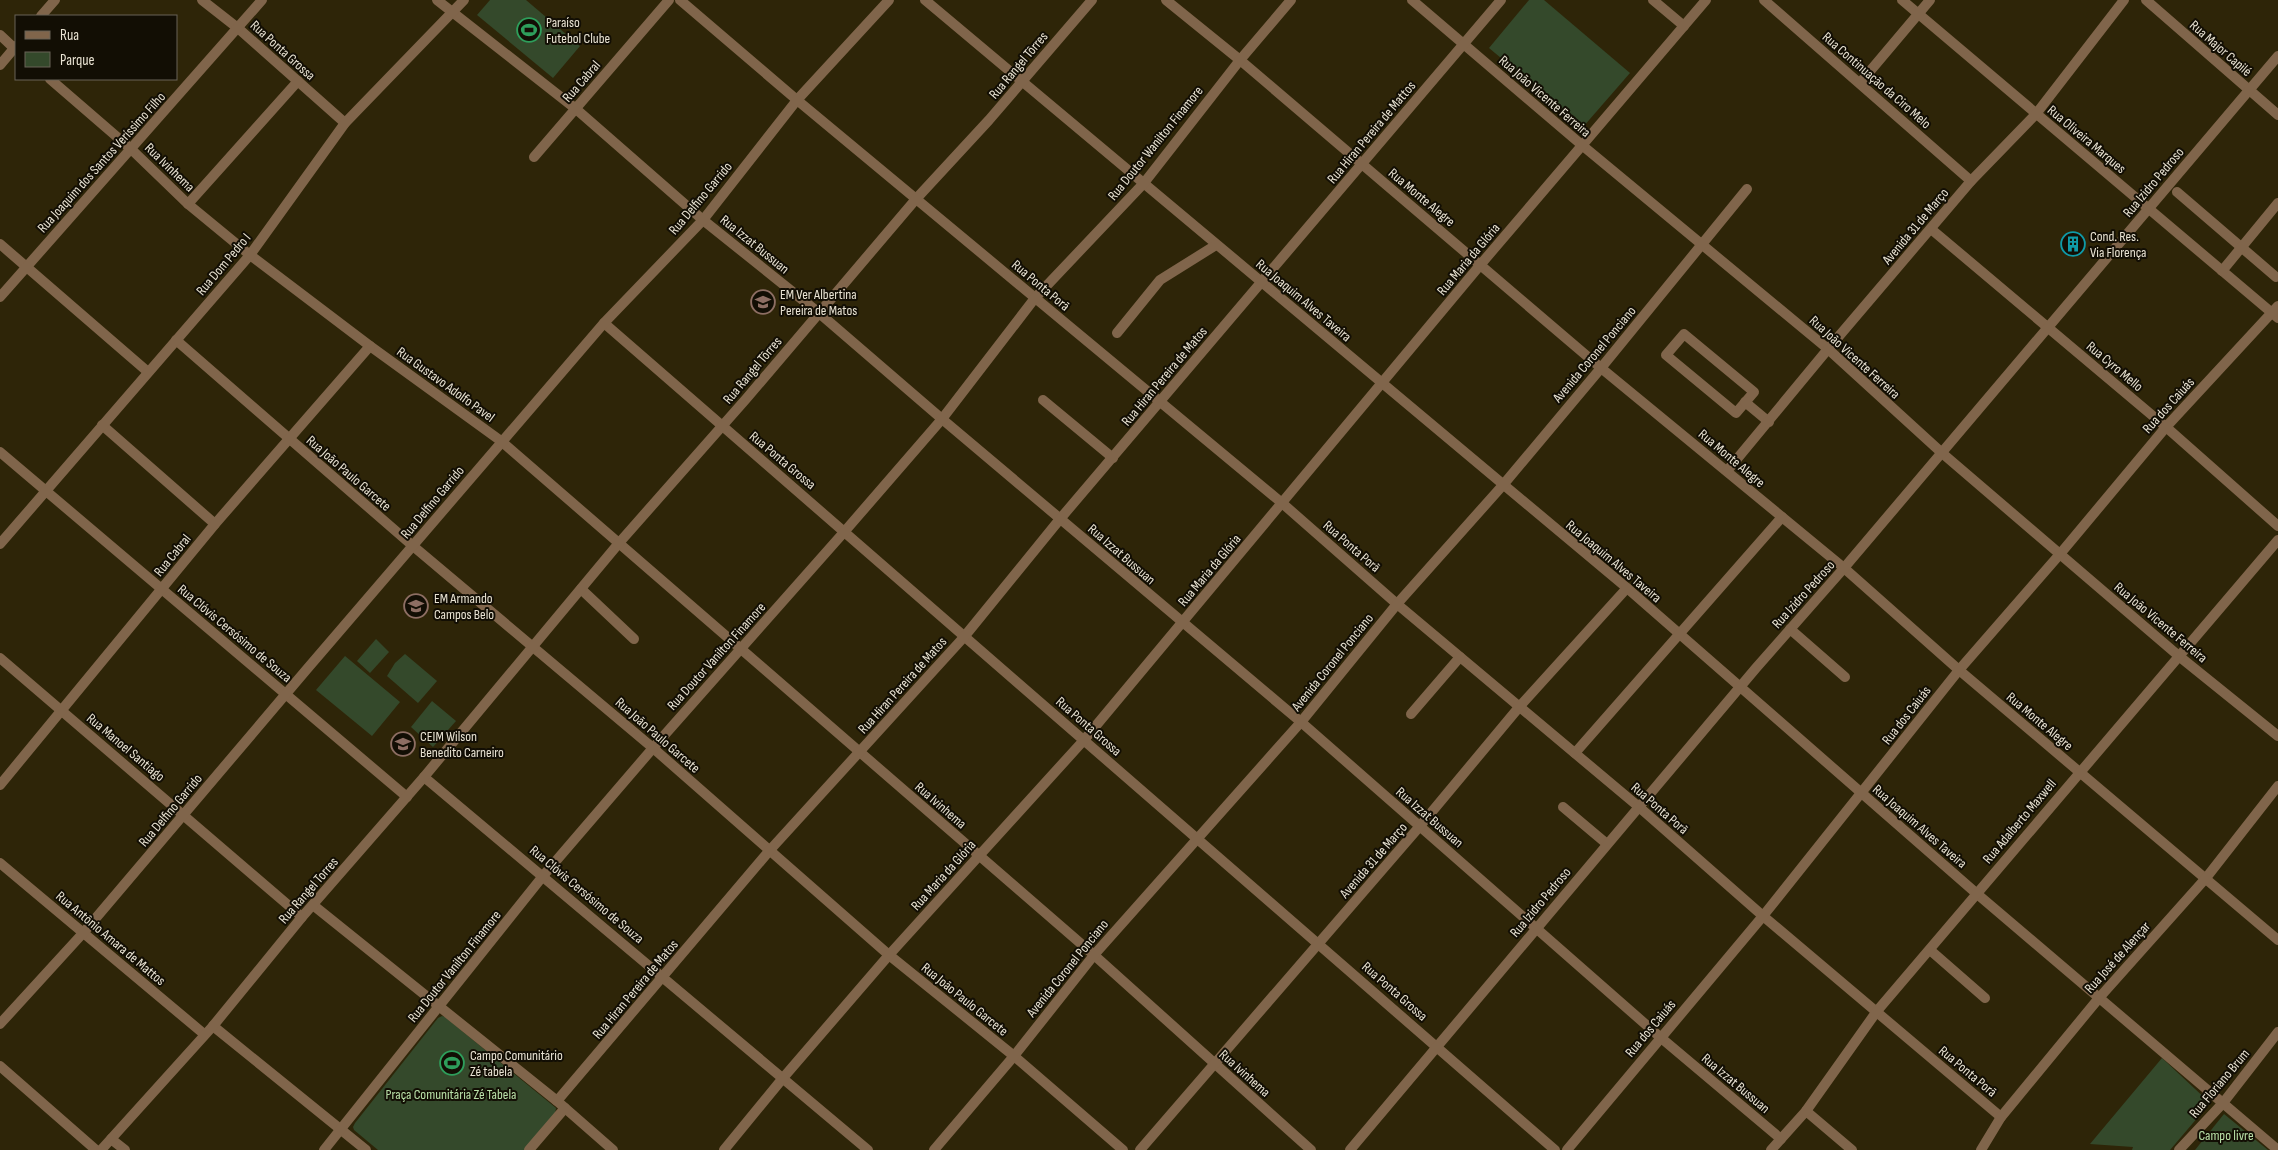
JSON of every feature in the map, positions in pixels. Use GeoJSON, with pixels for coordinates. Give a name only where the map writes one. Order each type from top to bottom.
{"type":"FeatureCollection","features":[{"type":"Feature","properties":{"kind":"street"},"geometry":{"type":"LineString","coordinates":[[42,15],[55,0]]}},
{"type":"Feature","properties":{"kind":"street","name":"Rua Ponta Grossa"},"geometry":{"type":"LineString","coordinates":[[202,0],[239,29],[345,123]]}},
{"type":"Feature","properties":{"kind":"street","name":"Rua Joaquim dos Santos Veríssimo Filho"},"geometry":{"type":"LineString","coordinates":[[0,297],[239,29],[262,0]]}},
{"type":"Feature","properties":{"kind":"street","name":"Rua Izzat Bussuan"},"geometry":{"type":"LineString","coordinates":[[437,0],[576,109],[703,220],[819,313],[1182,623],[1301,722],[1660,1037],[1781,1139]]}},
{"type":"Feature","properties":{"kind":"street","name":"Rua Dom Pedro I"},"geometry":{"type":"LineString","coordinates":[[0,544],[250,254],[345,123],[464,0]]}},
{"type":"Feature","properties":{"kind":"street","name":"Rua Cabral"},"geometry":{"type":"LineString","coordinates":[[534,157],[669,0]]}},
{"type":"Feature","properties":{"kind":"street","name":"Rua Ponta Porã"},"geometry":{"type":"LineString","coordinates":[[680,0],[797,100],[1283,503],[1397,604],[1520,706],[1763,916],[1878,1011],[2001,1117]]}},
{"type":"Feature","properties":{"kind":"street","name":"Rua Delfino Garrido"},"geometry":{"type":"LineString","coordinates":[[0,1024],[84,932],[501,441],[604,323],[703,220],[797,100],[889,0]]}},
{"type":"Feature","properties":{"kind":"street","name":"Rua Joaquim Alves Taveira"},"geometry":{"type":"LineString","coordinates":[[925,0],[1626,588],[1976,893],[2278,1150]]}},
{"type":"Feature","properties":{"kind":"street","name":"Rua Rangel Tôrres"},"geometry":{"type":"LineString","coordinates":[[534,647],[619,543],[722,427],[916,198],[989,120],[1092,0]]}},
{"type":"Feature","properties":{"kind":"street","name":"Rua Monte Alegre"},"geometry":{"type":"LineString","coordinates":[[1166,0],[1240,60],[1601,368],[1844,568],[1959,670],[2278,940]]}},
{"type":"Feature","properties":{"kind":"street","name":"Rua Doutor Wanilton Finamore"},"geometry":{"type":"LineString","coordinates":[[1035,298],[1144,183],[1240,60],[1291,0]]}},
{"type":"Feature","properties":{"kind":"street","name":"Rua João Vicente Ferreira"},"geometry":{"type":"LineString","coordinates":[[1412,0],[1583,146],[1828,349],[1942,454],[2180,657],[2278,736]]}},
{"type":"Feature","properties":{"kind":"street","name":"Rua Hiran Pereira de Mattos"},"geometry":{"type":"LineString","coordinates":[[1262,282],[1501,0]]}},
{"type":"Feature","properties":{"kind":"street"},"geometry":{"type":"LineString","coordinates":[[1653,0],[1684,26]]}},
{"type":"Feature","properties":{"kind":"street","name":"Rua Maria da Glória"},"geometry":{"type":"LineString","coordinates":[[724,1150],[889,954],[1084,740],[1481,264],[1706,0]]}},
{"type":"Feature","properties":{"kind":"street","name":"Rua Continuação da Ciro Melo"},"geometry":{"type":"LineString","coordinates":[[1764,0],[1971,181]]}},
{"type":"Feature","properties":{"kind":"street","name":"Rua Oliveira Marques"},"geometry":{"type":"LineString","coordinates":[[1902,0],[2148,209],[2276,312]]}},
{"type":"Feature","properties":{"kind":"street"},"geometry":{"type":"LineString","coordinates":[[1860,83],[1930,0]]}},
{"type":"Feature","properties":{"kind":"street","name":"Avenida 31 de Março"},"geometry":{"type":"LineString","coordinates":[[1727,471],[1971,181],[2036,114],[2124,0]]}},
{"type":"Feature","properties":{"kind":"street","name":"Rua Major Capilé"},"geometry":{"type":"LineString","coordinates":[[2146,0],[2278,115]]}},
{"type":"Feature","properties":{"kind":"street"},"geometry":{"type":"LineString","coordinates":[[0,35],[15,47]]}},
{"type":"Feature","properties":{"kind":"street"},"geometry":{"type":"LineString","coordinates":[[0,65],[15,49]]}},
{"type":"Feature","properties":{"kind":"street","name":"Rua Izidro Pedroso"},"geometry":{"type":"LineString","coordinates":[[1350,1150],[1638,807],[1942,454],[2278,56]]}},
{"type":"Feature","properties":{"kind":"street","name":"Rua Ivinhema"},"geometry":{"type":"LineString","coordinates":[[51,80],[131,149],[188,204],[250,254]]}},
{"type":"Feature","properties":{"kind":"street"},"geometry":{"type":"LineString","coordinates":[[188,204],[298,81]]}},
{"type":"Feature","properties":{"kind":"street","name":"Avenida Coronel Ponciano"},"geometry":{"type":"LineString","coordinates":[[934,1150],[1014,1056],[1094,955],[1301,722],[1397,604],[1503,485],[1747,188]]}},
{"type":"Feature","properties":{"kind":"street"},"geometry":{"type":"LineString","coordinates":[[2177,192],[2276,277]]}},
{"type":"Feature","properties":{"kind":"street"},"geometry":{"type":"LineString","coordinates":[[2222,270],[2278,203]]}},
{"type":"Feature","properties":{"kind":"street","name":"Rua Cyro Mello"},"geometry":{"type":"LineString","coordinates":[[1931,229],[2166,427],[2278,526]]}},
{"type":"Feature","properties":{"kind":"street"},"geometry":{"type":"LineString","coordinates":[[0,244],[148,372]]}},
{"type":"Feature","properties":{"kind":"street"},"geometry":{"type":"LineString","coordinates":[[1117,333],[1160,280],[1216,245]]}},
{"type":"Feature","properties":{"kind":"street","name":"Rua Gustavo Adolfo Pavel"},"geometry":{"type":"LineString","coordinates":[[250,254],[370,346],[501,441],[619,543]]}},
{"type":"Feature","properties":{"kind":"street","name":"Rua Hiran Pereira de Matos"},"geometry":{"type":"LineString","coordinates":[[530,1150],[561,1105],[770,850],[964,638],[1060,519],[1262,282]]}},
{"type":"Feature","properties":{"kind":"street","name":"Rua Doutor Vanilton Finamore"},"geometry":{"type":"LineString","coordinates":[[324,1150],[543,876],[942,419],[1035,298]]}},
{"type":"Feature","properties":{"kind":"street","name":"Rua dos Caiuás"},"geometry":{"type":"LineString","coordinates":[[1567,1150],[1763,916],[1959,670],[2060,554],[2166,427],[2276,312]]}},
{"type":"Feature","properties":{"kind":"street","name":"Rua Ponta Grossa"},"geometry":{"type":"LineString","coordinates":[[604,323],[1555,1150]]}},
{"type":"Feature","properties":{"kind":"street"},"geometry":{"type":"LineString","coordinates":[[1684,334],[1754,392],[1746,402],[1736,413],[1666,355],[1684,334]]}},
{"type":"Feature","properties":{"kind":"street","name":"Rua João Paulo Garcete"},"geometry":{"type":"LineString","coordinates":[[176,340],[413,546],[653,748],[889,954],[1014,1056],[1122,1150]]}},
{"type":"Feature","properties":{"kind":"street","name":"Rua Cabral"},"geometry":{"type":"LineString","coordinates":[[0,785],[215,524],[370,346]]}},
{"type":"Feature","properties":{"kind":"street"},"geometry":{"type":"LineString","coordinates":[[1043,400],[1113,458]]}},
{"type":"Feature","properties":{"kind":"street"},"geometry":{"type":"LineString","coordinates":[[1746,402],[1769,422]]}},
{"type":"Feature","properties":{"kind":"street"},"geometry":{"type":"LineString","coordinates":[[102,425],[215,524]]}},
{"type":"Feature","properties":{"kind":"street","name":"Rua Clóvis Cersósimo de Souza"},"geometry":{"type":"LineString","coordinates":[[0,452],[407,797]]}},
{"type":"Feature","properties":{"kind":"street"},"geometry":{"type":"LineString","coordinates":[[1575,754],[1782,517]]}},
{"type":"Feature","properties":{"kind":"street","name":"Rua Adalberto Maxwell"},"geometry":{"type":"LineString","coordinates":[[1770,1150],[1806,1111],[1878,1011],[1976,893],[2079,771],[2180,657],[2278,540]]}},
{"type":"Feature","properties":{"kind":"street","name":"Rua Ivinhema"},"geometry":{"type":"LineString","coordinates":[[619,543],[1094,955],[1311,1150]]}},
{"type":"Feature","properties":{"kind":"street","name":"Avenida 31 de Março"},"geometry":{"type":"LineString","coordinates":[[1140,1150],[1420,826],[1520,706],[1626,588]]}},
{"type":"Feature","properties":{"kind":"street"},"geometry":{"type":"LineString","coordinates":[[581,589],[634,639]]}},
{"type":"Feature","properties":{"kind":"street"},"geometry":{"type":"LineString","coordinates":[[1790,629],[1845,677]]}},
{"type":"Feature","properties":{"kind":"street","name":"Rua Rangel Torres"},"geometry":{"type":"LineString","coordinates":[[102,1150],[213,1026],[302,917],[534,647]]}},
{"type":"Feature","properties":{"kind":"street"},"geometry":{"type":"LineString","coordinates":[[1411,714],[1460,657]]}},
{"type":"Feature","properties":{"kind":"street","name":"Rua Manoel Santiago"},"geometry":{"type":"LineString","coordinates":[[0,658],[302,917]]}},
{"type":"Feature","properties":{"kind":"street","name":"Rua Clóvis Cersósimo de Souza"},"geometry":{"type":"LineString","coordinates":[[424,777],[868,1150]]}},
{"type":"Feature","properties":{"kind":"street","name":"Rua José de Alençar"},"geometry":{"type":"LineString","coordinates":[[1981,1150],[2001,1117],[2099,998],[2206,878],[2278,786]]}},
{"type":"Feature","properties":{"kind":"street"},"geometry":{"type":"LineString","coordinates":[[1563,807],[1607,844]]}},
{"type":"Feature","properties":{"kind":"street","name":"Rua Antônio Amara de Mattos"},"geometry":{"type":"LineString","coordinates":[[0,863],[204,1034]]}},
{"type":"Feature","properties":{"kind":"street"},"geometry":{"type":"LineString","coordinates":[[313,905],[440,1006],[613,1150]]}},
{"type":"Feature","properties":{"kind":"street"},"geometry":{"type":"LineString","coordinates":[[1930,950],[1985,998]]}},
{"type":"Feature","properties":{"kind":"street"},"geometry":{"type":"LineString","coordinates":[[213,1026],[366,1150]]}},
{"type":"Feature","properties":{"kind":"street","name":"Rua Floriano Brum"},"geometry":{"type":"LineString","coordinates":[[2179,1150],[2223,1103],[2278,1032]]}},
{"type":"Feature","properties":{"kind":"street"},"geometry":{"type":"LineString","coordinates":[[0,1066],[96,1150]]}},
{"type":"Feature","properties":{"kind":"street"},"geometry":{"type":"LineString","coordinates":[[1806,1111],[1852,1150]]}},
{"type":"Feature","properties":{"kind":"street"},"geometry":{"type":"LineString","coordinates":[[111,1139],[125,1150]]}},
{"type":"Feature","properties":{"kind":"green space","name":"Paraíso Futebol Clube"},"geometry":{"type":"Polygon","coordinates":[[[490,0],[526,0],[580,46],[553,78],[477,15],[490,0]]]}},
{"type":"Feature","properties":{"kind":"green space"},"geometry":{"type":"Polygon","coordinates":[[[1529,0],[1544,0],[1630,73],[1583,127],[1489,48],[1529,0]]]}},
{"type":"Feature","properties":{"kind":"green space"},"geometry":{"type":"Polygon","coordinates":[[[376,639],[389,652],[370,673],[357,661],[376,639]]]}},
{"type":"Feature","properties":{"kind":"green space"},"geometry":{"type":"Polygon","coordinates":[[[405,654],[437,681],[418,703],[387,676],[395,663],[405,654]]]}},
{"type":"Feature","properties":{"kind":"green space"},"geometry":{"type":"Polygon","coordinates":[[[345,656],[400,702],[372,736],[316,690],[345,656]]]}},
{"type":"Feature","properties":{"kind":"green space"},"geometry":{"type":"Polygon","coordinates":[[[432,701],[456,721],[433,747],[411,727],[432,701]]]}},
{"type":"Feature","properties":{"kind":"green space","name":"Campo Comunitário Zé tabela"},"geometry":{"type":"Polygon","coordinates":[[[442,1016],[556,1108],[555,1115],[525,1150],[378,1150],[354,1130],[355,1123],[438,1018],[442,1016]]]}},
{"type":"Feature","properties":{"kind":"green space"},"geometry":{"type":"Polygon","coordinates":[[[2162,1058],[2210,1103],[2170,1150],[2132,1150],[2133,1147],[2090,1144],[2162,1058]]]}},
{"type":"Feature","properties":{"kind":"green space","name":"Campo livre"},"geometry":{"type":"Polygon","coordinates":[[[2224,1114],[2268,1150],[2195,1150],[2224,1114]]]}},
{"type":"Feature","properties":{"kind":"place","name":"Paraíso Futebol Clube"},"geometry":{"type":"Point","coordinates":[529,30]}},
{"type":"Feature","properties":{"kind":"place","name":"Cond. Res. Via Florença"},"geometry":{"type":"Point","coordinates":[2073,244]}},
{"type":"Feature","properties":{"kind":"place","name":"EM Ver Albertina Pereira de Matos"},"geometry":{"type":"Point","coordinates":[763,302]}},
{"type":"Feature","properties":{"kind":"place","name":"EM Armando Campos Belo"},"geometry":{"type":"Point","coordinates":[416,606]}},
{"type":"Feature","properties":{"kind":"place","name":"CEIM Wilson Benedito Carneiro"},"geometry":{"type":"Point","coordinates":[403,744]}},
{"type":"Feature","properties":{"kind":"place","name":"Campo Comunitário Zé tabela"},"geometry":{"type":"Point","coordinates":[452,1063]}},
{"type":"Feature","properties":{"kind":"park label","name":"Praça Comunitária Zé Tabela"},"geometry":{"type":"Point","coordinates":[451,1094]}}]}
